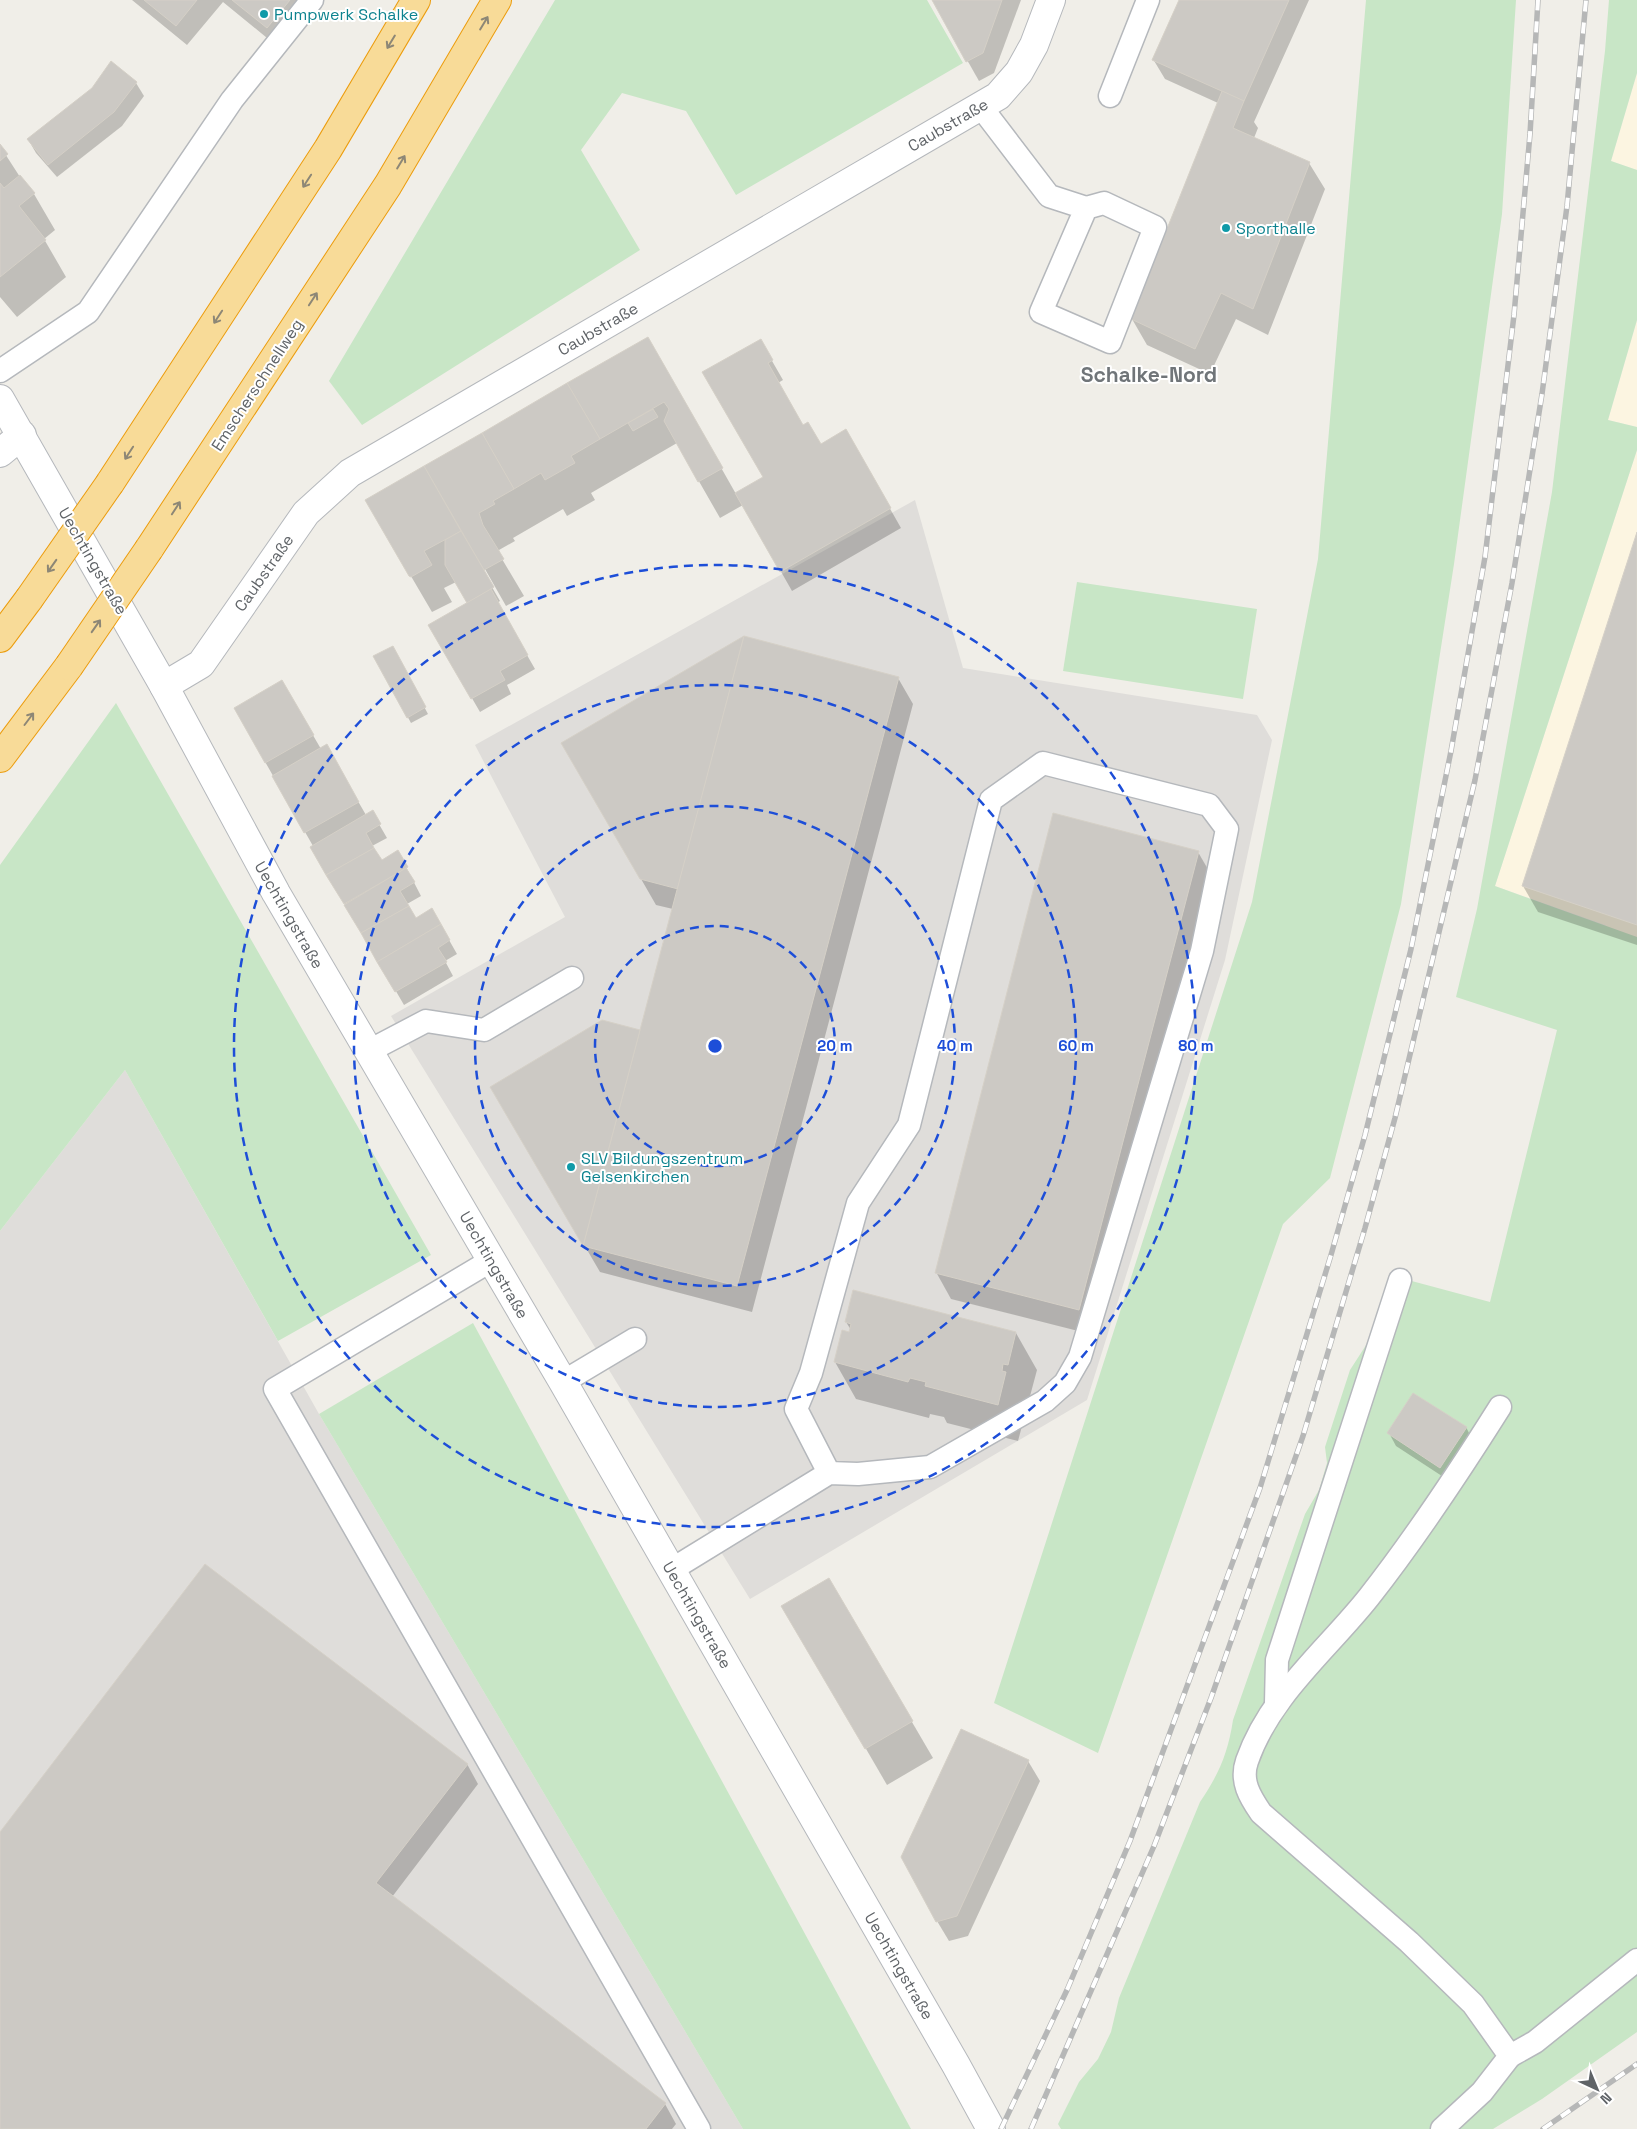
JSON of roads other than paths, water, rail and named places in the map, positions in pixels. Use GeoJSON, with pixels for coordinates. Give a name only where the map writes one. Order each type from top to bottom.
{"type":"FeatureCollection","features":[{"type":"Feature","properties":{"kind":"highway"},"geometry":{"type":"LineString","coordinates":[[0,638],[110,483],[328,149],[416,0]]}},
{"type":"Feature","properties":{"kind":"highway","name":"Emscherschnellweg"},"geometry":{"type":"LineString","coordinates":[[0,758],[69,666],[149,549],[388,185],[497,0]]}},
{"type":"Feature","properties":{"kind":"street","name":"Caubstraße"},"geometry":{"type":"LineString","coordinates":[[164,686],[201,664],[306,513],[350,473],[998,96],[1019,72],[1034,44],[1051,0]]}},
{"type":"Feature","properties":{"kind":"street","name":"Uechtingstraße"},"geometry":{"type":"LineString","coordinates":[[0,399],[164,686],[276,893],[367,1052],[563,1382],[991,2129]]}},
{"type":"Feature","properties":{"kind":"street"},"geometry":{"type":"LineString","coordinates":[[0,453],[22,435]]}},
{"type":"Feature","properties":{"kind":"lane"},"geometry":{"type":"LineString","coordinates":[[0,371],[88,312],[232,100],[312,0]]}},
{"type":"Feature","properties":{"kind":"lane"},"geometry":{"type":"LineString","coordinates":[[1110,96],[1148,0]]}},
{"type":"Feature","properties":{"kind":"lane"},"geometry":{"type":"LineString","coordinates":[[981,106],[1049,196],[1086,208],[1104,203],[1155,227],[1110,342],[1041,312],[1086,208]]}},
{"type":"Feature","properties":{"kind":"lane"},"geometry":{"type":"LineString","coordinates":[[671,1570],[829,1473],[858,1474],[930,1468],[1044,1401],[1065,1383],[1080,1357],[1202,951],[1227,829],[1209,805],[1043,764],[991,800],[909,1125],[858,1203],[811,1373],[796,1409],[829,1473]]}},
{"type":"Feature","properties":{"kind":"lane"},"geometry":{"type":"LineString","coordinates":[[367,1052],[426,1021],[484,1030],[572,978]]}},
{"type":"Feature","properties":{"kind":"lane"},"geometry":{"type":"LineString","coordinates":[[492,1260],[275,1389],[699,2129]]}},
{"type":"Feature","properties":{"kind":"lane"},"geometry":{"type":"LineString","coordinates":[[1276,1703],[1277,1660],[1400,1280]]}},
{"type":"Feature","properties":{"kind":"lane"},"geometry":{"type":"LineString","coordinates":[[563,1382],[635,1338]]}},
{"type":"Feature","properties":{"kind":"lane"},"geometry":{"type":"LineString","coordinates":[[1500,1407],[1440,1500],[1368,1598],[1276,1703],[1259,1732],[1246,1763],[1246,1790],[1261,1813],[1409,1942],[1473,2004],[1510,2056]]}},
{"type":"Feature","properties":{"kind":"lane"},"geometry":{"type":"LineString","coordinates":[[1442,2129],[1482,2092],[1510,2056],[1535,2042],[1637,1960]]}},
{"type":"Feature","properties":{"kind":"railway"},"geometry":{"type":"LineString","coordinates":[[1001,2129],[1067,1990],[1130,1841],[1260,1488],[1331,1255],[1365,1135],[1411,949],[1451,751],[1485,557],[1514,315],[1530,134],[1538,0]]}},
{"type":"Feature","properties":{"kind":"railway"},"geometry":{"type":"LineString","coordinates":[[1031,2129],[1154,1846],[1211,1698],[1303,1436],[1365,1228],[1395,1118],[1475,780],[1512,583],[1542,394],[1567,206],[1586,0]]}},
{"type":"Feature","properties":{"kind":"railway"},"geometry":{"type":"LineString","coordinates":[[1543,2129],[1637,2064]]}},
{"type":"Feature","properties":{"kind":"place","name":"Pumpwerk Schalke"},"geometry":{"type":"Point","coordinates":[264,14]}},
{"type":"Feature","properties":{"kind":"place","name":"Sporthalle"},"geometry":{"type":"Point","coordinates":[1226,228]}},
{"type":"Feature","properties":{"kind":"place","name":"SLV Bildungszentrum Gelsenkirchen"},"geometry":{"type":"Point","coordinates":[571,1167]}},
{"type":"Feature","properties":{"kind":"district","name":"Schalke-Nord"},"geometry":{"type":"Point","coordinates":[1149,374]}}]}
